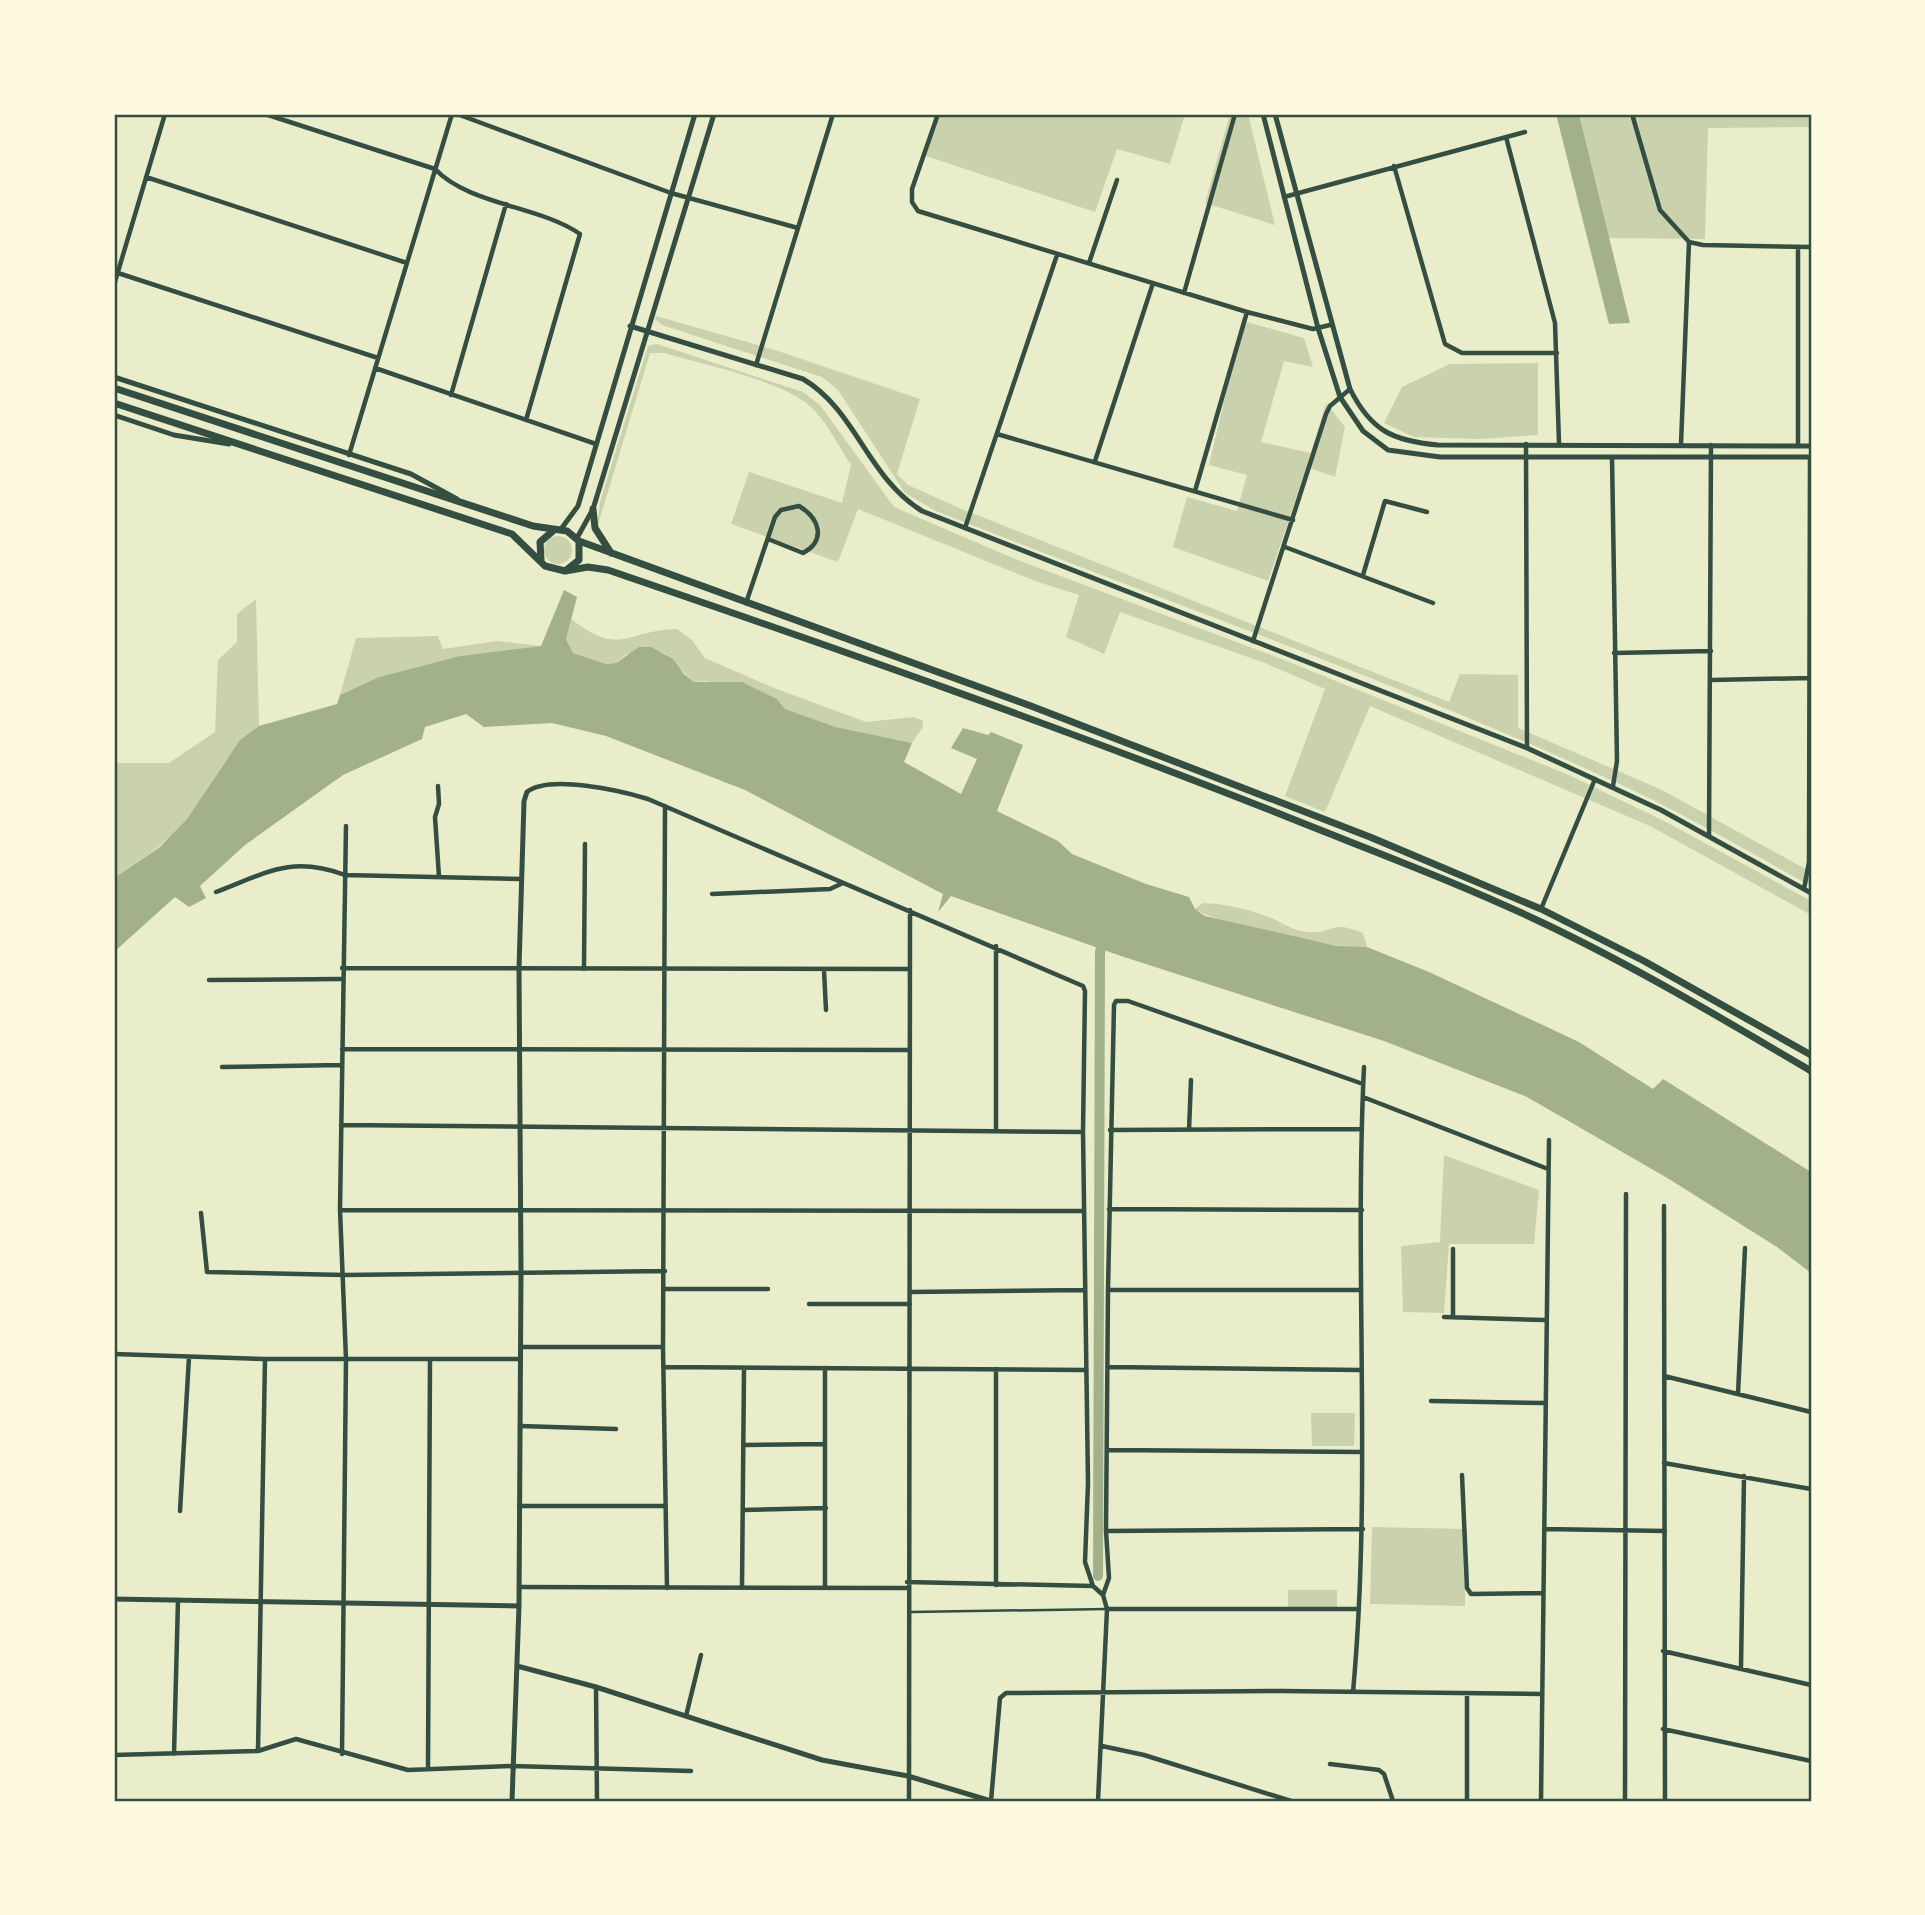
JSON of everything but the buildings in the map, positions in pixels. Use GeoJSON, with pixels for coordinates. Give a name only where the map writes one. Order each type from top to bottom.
{"type":"FeatureCollection","features":[{"type":"Feature","properties":{"kind":"main road"},"geometry":{"type":"LineString","coordinates":[[114,388],[472,507],[557,530],[612,554],[1190,766],[1541,909],[1644,961],[1811,1055]]}},
{"type":"Feature","properties":{"kind":"main road"},"geometry":{"type":"LineString","coordinates":[[114,403],[512,534],[551,570],[565,571],[588,567],[608,569],[852,653],[1185,776],[1539,921],[1641,974],[1811,1071]]}},
{"type":"Feature","properties":{"kind":"main road"},"geometry":{"type":"LineString","coordinates":[[593,509],[598,536],[612,554]]}},
{"type":"Feature","properties":{"kind":"main road"},"geometry":{"type":"LineString","coordinates":[[541,561],[540,542],[557,530]]}},
{"type":"Feature","properties":{"kind":"main road"},"geometry":{"type":"LineString","coordinates":[[565,571],[579,559],[578,540]]}},
{"type":"Feature","properties":{"kind":"street"},"geometry":{"type":"LineString","coordinates":[[114,285],[165,114]]}},
{"type":"Feature","properties":{"kind":"street"},"geometry":{"type":"LineString","coordinates":[[265,114],[435,169],[454,183],[580,234],[526,420]]}},
{"type":"Feature","properties":{"kind":"street"},"geometry":{"type":"LineString","coordinates":[[349,455],[454,114],[688,199],[797,228]]}},
{"type":"Feature","properties":{"kind":"street"},"geometry":{"type":"LineString","coordinates":[[557,530],[578,506],[695,114]]}},
{"type":"Feature","properties":{"kind":"street"},"geometry":{"type":"LineString","coordinates":[[578,540],[593,509],[714,114]]}},
{"type":"Feature","properties":{"kind":"street"},"geometry":{"type":"LineString","coordinates":[[756,365],[833,114]]}},
{"type":"Feature","properties":{"kind":"street"},"geometry":{"type":"LineString","coordinates":[[938,114],[912,189],[912,202],[918,211],[1247,312],[1318,328],[1330,325]]}},
{"type":"Feature","properties":{"kind":"street"},"geometry":{"type":"LineString","coordinates":[[1184,293],[1235,114]]}},
{"type":"Feature","properties":{"kind":"street"},"geometry":{"type":"LineString","coordinates":[[1263,114],[1318,328],[1340,397],[1363,431],[1388,450],[1440,457],[1811,457],[1808,868],[1804,889]]}},
{"type":"Feature","properties":{"kind":"street"},"geometry":{"type":"LineString","coordinates":[[1275,114],[1330,325],[1350,389],[1359,407],[1372,423],[1392,438],[1438,445],[1559,443],[1811,446]]}},
{"type":"Feature","properties":{"kind":"street"},"geometry":{"type":"LineString","coordinates":[[1632,114],[1660,210],[1689,242],[1703,245],[1811,247]]}},
{"type":"Feature","properties":{"kind":"street"},"geometry":{"type":"LineString","coordinates":[[1284,197],[1525,132]]}},
{"type":"Feature","properties":{"kind":"street"},"geometry":{"type":"LineString","coordinates":[[1506,137],[1552,309],[1557,353],[1559,443]]}},
{"type":"Feature","properties":{"kind":"street"},"geometry":{"type":"LineString","coordinates":[[1394,166],[1445,344],[1462,353],[1557,353]]}},
{"type":"Feature","properties":{"kind":"street"},"geometry":{"type":"LineString","coordinates":[[146,177],[407,263]]}},
{"type":"Feature","properties":{"kind":"street"},"geometry":{"type":"LineString","coordinates":[[1089,263],[1117,180]]}},
{"type":"Feature","properties":{"kind":"street"},"geometry":{"type":"LineString","coordinates":[[451,395],[506,204]]}},
{"type":"Feature","properties":{"kind":"street"},"geometry":{"type":"LineString","coordinates":[[1681,444],[1689,242]]}},
{"type":"Feature","properties":{"kind":"street"},"geometry":{"type":"LineString","coordinates":[[1798,247],[1798,446]]}},
{"type":"Feature","properties":{"kind":"street"},"geometry":{"type":"LineString","coordinates":[[964,529],[1057,254]]}},
{"type":"Feature","properties":{"kind":"street"},"geometry":{"type":"LineString","coordinates":[[118,273],[378,358]]}},
{"type":"Feature","properties":{"kind":"street"},"geometry":{"type":"LineString","coordinates":[[1095,461],[1153,283]]}},
{"type":"Feature","properties":{"kind":"street"},"geometry":{"type":"LineString","coordinates":[[1195,491],[1247,312]]}},
{"type":"Feature","properties":{"kind":"street"},"geometry":{"type":"LineString","coordinates":[[630,326],[803,379],[825,393],[892,489],[922,511],[1527,748],[1613,786],[1709,835],[1811,893]]}},
{"type":"Feature","properties":{"kind":"street"},"geometry":{"type":"LineString","coordinates":[[375,368],[596,444]]}},
{"type":"Feature","properties":{"kind":"street"},"geometry":{"type":"LineString","coordinates":[[114,377],[411,474],[472,507]]}},
{"type":"Feature","properties":{"kind":"street"},"geometry":{"type":"LineString","coordinates":[[1253,641],[1326,414],[1350,389]]}},
{"type":"Feature","properties":{"kind":"street"},"geometry":{"type":"LineString","coordinates":[[114,415],[174,435],[244,446]]}},
{"type":"Feature","properties":{"kind":"street"},"geometry":{"type":"LineString","coordinates":[[997,434],[1293,520]]}},
{"type":"Feature","properties":{"kind":"street"},"geometry":{"type":"LineString","coordinates":[[1526,443],[1527,748]]}},
{"type":"Feature","properties":{"kind":"street"},"geometry":{"type":"LineString","coordinates":[[1709,835],[1711,445]]}},
{"type":"Feature","properties":{"kind":"street"},"geometry":{"type":"LineString","coordinates":[[1612,457],[1617,761],[1613,786]]}},
{"type":"Feature","properties":{"kind":"street"},"geometry":{"type":"LineString","coordinates":[[1363,575],[1385,501],[1427,512]]}},
{"type":"Feature","properties":{"kind":"street"},"geometry":{"type":"LineString","coordinates":[[746,603],[775,517],[789,506],[799,506],[810,512],[819,527],[817,538],[803,553],[768,539]]}},
{"type":"Feature","properties":{"kind":"street"},"geometry":{"type":"LineString","coordinates":[[1285,547],[1433,603]]}},
{"type":"Feature","properties":{"kind":"street"},"geometry":{"type":"LineString","coordinates":[[1614,653],[1711,651]]}},
{"type":"Feature","properties":{"kind":"street"},"geometry":{"type":"LineString","coordinates":[[1711,680],[1809,678]]}},
{"type":"Feature","properties":{"kind":"street"},"geometry":{"type":"LineString","coordinates":[[1541,909],[1595,779]]}},
{"type":"Feature","properties":{"kind":"street"},"geometry":{"type":"LineString","coordinates":[[512,1801],[519,1606],[521,879],[527,792],[543,785],[603,789],[634,795],[664,806],[996,946],[1083,986],[1088,1483],[1085,1562],[1093,1586],[1103,1595],[1107,1609],[1098,1801]]}},
{"type":"Feature","properties":{"kind":"street"},"geometry":{"type":"LineString","coordinates":[[438,786],[439,804],[435,817],[439,877]]}},
{"type":"Feature","properties":{"kind":"street"},"geometry":{"type":"LineString","coordinates":[[664,806],[663,1347],[667,1588]]}},
{"type":"Feature","properties":{"kind":"street"},"geometry":{"type":"LineString","coordinates":[[342,1754],[346,1359],[340,1210],[341,979],[346,825]]}},
{"type":"Feature","properties":{"kind":"street"},"geometry":{"type":"LineString","coordinates":[[584,969],[586,844]]}},
{"type":"Feature","properties":{"kind":"street"},"geometry":{"type":"LineString","coordinates":[[216,892],[295,864],[323,867],[345,875],[521,879]]}},
{"type":"Feature","properties":{"kind":"street"},"geometry":{"type":"LineString","coordinates":[[712,894],[830,889],[844,882]]}},
{"type":"Feature","properties":{"kind":"street"},"geometry":{"type":"LineString","coordinates":[[909,1801],[907,1585],[910,1128],[907,969],[910,910]]}},
{"type":"Feature","properties":{"kind":"street"},"geometry":{"type":"LineString","coordinates":[[996,946],[996,1129]]}},
{"type":"Feature","properties":{"kind":"street"},"geometry":{"type":"LineString","coordinates":[[342,968],[907,969]]}},
{"type":"Feature","properties":{"kind":"street"},"geometry":{"type":"LineString","coordinates":[[824,970],[826,1010]]}},
{"type":"Feature","properties":{"kind":"street"},"geometry":{"type":"LineString","coordinates":[[209,980],[341,979]]}},
{"type":"Feature","properties":{"kind":"street"},"geometry":{"type":"LineString","coordinates":[[1103,1595],[1109,1578],[1106,1531],[1108,1290],[1112,1013],[1116,1001],[1128,1001],[1363,1084]]}},
{"type":"Feature","properties":{"kind":"street"},"geometry":{"type":"LineString","coordinates":[[342,1049],[908,1050]]}},
{"type":"Feature","properties":{"kind":"street"},"geometry":{"type":"LineString","coordinates":[[222,1067],[341,1065]]}},
{"type":"Feature","properties":{"kind":"street"},"geometry":{"type":"LineString","coordinates":[[1353,1693],[1363,1529],[1360,1290],[1364,1067]]}},
{"type":"Feature","properties":{"kind":"street"},"geometry":{"type":"LineString","coordinates":[[1189,1130],[1191,1080]]}},
{"type":"Feature","properties":{"kind":"street"},"geometry":{"type":"LineString","coordinates":[[1363,1097],[1548,1169]]}},
{"type":"Feature","properties":{"kind":"street"},"geometry":{"type":"LineString","coordinates":[[341,1125],[663,1130],[910,1128],[1083,1132]]}},
{"type":"Feature","properties":{"kind":"street"},"geometry":{"type":"LineString","coordinates":[[1110,1130],[1362,1129]]}},
{"type":"Feature","properties":{"kind":"street"},"geometry":{"type":"LineString","coordinates":[[1541,1801],[1549,1140]]}},
{"type":"Feature","properties":{"kind":"street"},"geometry":{"type":"LineString","coordinates":[[1625,1801],[1626,1194]]}},
{"type":"Feature","properties":{"kind":"street"},"geometry":{"type":"LineString","coordinates":[[1664,1206],[1665,1801]]}},
{"type":"Feature","properties":{"kind":"street"},"geometry":{"type":"LineString","coordinates":[[1109,1209],[1362,1210]]}},
{"type":"Feature","properties":{"kind":"street"},"geometry":{"type":"LineString","coordinates":[[340,1210],[1084,1211]]}},
{"type":"Feature","properties":{"kind":"street"},"geometry":{"type":"LineString","coordinates":[[201,1213],[207,1272],[344,1275],[664,1271]]}},
{"type":"Feature","properties":{"kind":"street"},"geometry":{"type":"LineString","coordinates":[[1453,1248],[1453,1317]]}},
{"type":"Feature","properties":{"kind":"street"},"geometry":{"type":"LineString","coordinates":[[1738,1394],[1745,1248]]}},
{"type":"Feature","properties":{"kind":"street"},"geometry":{"type":"LineString","coordinates":[[665,1289],[768,1289]]}},
{"type":"Feature","properties":{"kind":"street"},"geometry":{"type":"LineString","coordinates":[[910,1292],[1084,1290]]}},
{"type":"Feature","properties":{"kind":"street"},"geometry":{"type":"LineString","coordinates":[[1108,1290],[1360,1290]]}},
{"type":"Feature","properties":{"kind":"street"},"geometry":{"type":"LineString","coordinates":[[809,1304],[909,1304]]}},
{"type":"Feature","properties":{"kind":"street"},"geometry":{"type":"LineString","coordinates":[[1444,1317],[1545,1320]]}},
{"type":"Feature","properties":{"kind":"street"},"geometry":{"type":"LineString","coordinates":[[521,1347],[663,1347]]}},
{"type":"Feature","properties":{"kind":"street"},"geometry":{"type":"LineString","coordinates":[[114,1354],[265,1359],[520,1359]]}},
{"type":"Feature","properties":{"kind":"street"},"geometry":{"type":"LineString","coordinates":[[180,1511],[189,1357]]}},
{"type":"Feature","properties":{"kind":"street"},"geometry":{"type":"LineString","coordinates":[[258,1751],[265,1359]]}},
{"type":"Feature","properties":{"kind":"street"},"geometry":{"type":"LineString","coordinates":[[428,1769],[430,1359]]}},
{"type":"Feature","properties":{"kind":"street"},"geometry":{"type":"LineString","coordinates":[[664,1367],[1085,1370]]}},
{"type":"Feature","properties":{"kind":"street"},"geometry":{"type":"LineString","coordinates":[[1108,1367],[1360,1370]]}},
{"type":"Feature","properties":{"kind":"street"},"geometry":{"type":"LineString","coordinates":[[825,1368],[825,1587]]}},
{"type":"Feature","properties":{"kind":"street"},"geometry":{"type":"LineString","coordinates":[[742,1587],[744,1369]]}},
{"type":"Feature","properties":{"kind":"street"},"geometry":{"type":"LineString","coordinates":[[996,1369],[996,1585]]}},
{"type":"Feature","properties":{"kind":"street"},"geometry":{"type":"LineString","coordinates":[[1664,1376],[1811,1412]]}},
{"type":"Feature","properties":{"kind":"street"},"geometry":{"type":"LineString","coordinates":[[1431,1401],[1545,1403]]}},
{"type":"Feature","properties":{"kind":"street"},"geometry":{"type":"LineString","coordinates":[[519,1426],[616,1429]]}},
{"type":"Feature","properties":{"kind":"street"},"geometry":{"type":"LineString","coordinates":[[743,1445],[825,1444]]}},
{"type":"Feature","properties":{"kind":"street"},"geometry":{"type":"LineString","coordinates":[[1107,1450],[1361,1452]]}},
{"type":"Feature","properties":{"kind":"street"},"geometry":{"type":"LineString","coordinates":[[1664,1463],[1811,1489]]}},
{"type":"Feature","properties":{"kind":"street"},"geometry":{"type":"LineString","coordinates":[[1462,1475],[1467,1588],[1471,1594],[1543,1594]]}},
{"type":"Feature","properties":{"kind":"street"},"geometry":{"type":"LineString","coordinates":[[1741,1668],[1744,1476]]}},
{"type":"Feature","properties":{"kind":"street"},"geometry":{"type":"LineString","coordinates":[[519,1506],[664,1506]]}},
{"type":"Feature","properties":{"kind":"street"},"geometry":{"type":"LineString","coordinates":[[744,1510],[825,1508]]}},
{"type":"Feature","properties":{"kind":"street"},"geometry":{"type":"LineString","coordinates":[[1106,1531],[1363,1529]]}},
{"type":"Feature","properties":{"kind":"street"},"geometry":{"type":"LineString","coordinates":[[1544,1529],[1665,1531]]}},
{"type":"Feature","properties":{"kind":"street"},"geometry":{"type":"LineString","coordinates":[[519,1587],[1093,1586]]}},
{"type":"Feature","properties":{"kind":"street"},"geometry":{"type":"LineString","coordinates":[[114,1599],[519,1606]]}},
{"type":"Feature","properties":{"kind":"street"},"geometry":{"type":"LineString","coordinates":[[174,1754],[178,1600]]}},
{"type":"Feature","properties":{"kind":"street"},"geometry":{"type":"LineString","coordinates":[[1107,1609],[1360,1609]]}},
{"type":"Feature","properties":{"kind":"street"},"geometry":{"type":"LineString","coordinates":[[1663,1651],[1811,1685]]}},
{"type":"Feature","properties":{"kind":"street"},"geometry":{"type":"LineString","coordinates":[[687,1716],[701,1655]]}},
{"type":"Feature","properties":{"kind":"street"},"geometry":{"type":"LineString","coordinates":[[517,1666],[596,1687],[822,1760],[908,1776],[991,1801],[1002,1694],[1542,1694]]}},
{"type":"Feature","properties":{"kind":"street"},"geometry":{"type":"LineString","coordinates":[[596,1687],[597,1801]]}},
{"type":"Feature","properties":{"kind":"street"},"geometry":{"type":"LineString","coordinates":[[1467,1693],[1467,1801]]}},
{"type":"Feature","properties":{"kind":"street"},"geometry":{"type":"LineString","coordinates":[[1663,1729],[1811,1761]]}},
{"type":"Feature","properties":{"kind":"street"},"geometry":{"type":"LineString","coordinates":[[114,1755],[258,1751],[296,1739],[396,1769],[512,1766],[691,1771]]}},
{"type":"Feature","properties":{"kind":"street"},"geometry":{"type":"LineString","coordinates":[[1102,1746],[1144,1755],[1292,1801]]}},
{"type":"Feature","properties":{"kind":"street"},"geometry":{"type":"LineString","coordinates":[[1330,1764],[1378,1770],[1384,1774],[1393,1801]]}},
{"type":"Feature","properties":{"kind":"lane"},"geometry":{"type":"LineString","coordinates":[[907,1612],[1107,1609]]}},
{"type":"Feature","properties":{"kind":"shaded area"},"geometry":{"type":"Polygon","coordinates":[[[939,114],[1185,114],[1170,164],[1117,149],[1095,212],[926,156],[939,114]]]}},
{"type":"Feature","properties":{"kind":"shaded area"},"geometry":{"type":"Polygon","coordinates":[[[1230,114],[1248,114],[1275,225],[1205,203],[1230,114]]]}},
{"type":"Feature","properties":{"kind":"shaded area"},"geometry":{"type":"Polygon","coordinates":[[[1556,114],[1579,114],[1630,323],[1609,324],[1556,114]]]}},
{"type":"Feature","properties":{"kind":"shaded area"},"geometry":{"type":"Polygon","coordinates":[[[1579,114],[1811,114],[1811,127],[1708,128],[1705,239],[1609,238],[1579,114]]]}},
{"type":"Feature","properties":{"kind":"shaded area"},"geometry":{"type":"Polygon","coordinates":[[[656,316],[772,349],[920,399],[897,474],[908,485],[959,508],[1449,702],[1460,674],[1518,675],[1518,728],[1662,790],[1811,872],[1811,886],[1672,810],[1540,748],[1369,677],[936,511],[905,493],[838,390],[822,377],[662,325],[655,319],[656,316]]]}},
{"type":"Feature","properties":{"kind":"shaded area"},"geometry":{"type":"Polygon","coordinates":[[[1243,321],[1304,338],[1313,367],[1284,361],[1261,442],[1311,453],[1326,403],[1345,427],[1335,477],[1307,467],[1268,581],[1173,547],[1187,497],[1237,511],[1247,475],[1209,465],[1243,321]]]}},
{"type":"Feature","properties":{"kind":"shaded area"},"geometry":{"type":"Polygon","coordinates":[[[657,344],[803,392],[820,405],[894,507],[1015,559],[1274,656],[1569,775],[1668,823],[1811,901],[1811,915],[1650,826],[1370,706],[1325,812],[1285,796],[1325,689],[1265,663],[1120,612],[1104,654],[1066,637],[1079,595],[1035,581],[858,509],[838,562],[731,524],[749,472],[842,503],[851,465],[825,423],[803,400],[744,375],[664,353],[650,353],[597,528],[600,502],[648,346],[657,344]]]}},
{"type":"Feature","properties":{"kind":"shaded area"},"geometry":{"type":"Polygon","coordinates":[[[1538,363],[1538,435],[1480,439],[1414,437],[1384,423],[1402,387],[1450,364],[1538,363]]]}},
{"type":"Feature","properties":{"kind":"shaded area"},"geometry":{"type":"Polygon","coordinates":[[[558,536],[568,540],[572,550],[568,560],[558,564],[548,560],[544,550],[548,540],[558,536]]]}},
{"type":"Feature","properties":{"kind":"shaded area"},"geometry":{"type":"Polygon","coordinates":[[[564,590],[577,597],[566,639],[573,653],[606,664],[616,663],[639,647],[651,647],[673,659],[694,682],[742,682],[777,699],[785,709],[836,727],[912,743],[904,762],[961,794],[977,759],[951,748],[963,728],[988,735],[991,732],[1023,745],[997,811],[1058,841],[1072,854],[1146,884],[1189,897],[1195,909],[1205,916],[1337,946],[1367,947],[1429,972],[1579,1042],[1653,1089],[1663,1079],[1811,1172],[1811,1273],[1777,1247],[1669,1179],[1527,1097],[1384,1041],[1121,956],[951,896],[938,912],[943,894],[745,790],[606,736],[552,723],[484,727],[466,714],[425,727],[422,739],[343,775],[245,845],[200,886],[206,898],[189,907],[175,897],[114,952],[114,878],[160,847],[187,819],[240,740],[259,726],[337,704],[340,695],[379,677],[460,656],[541,646],[564,590]]]}},
{"type":"Feature","properties":{"kind":"shaded area"},"geometry":{"type":"Polygon","coordinates":[[[256,599],[259,726],[237,746],[178,829],[152,852],[114,878],[114,763],[169,763],[215,732],[218,660],[237,642],[237,614],[256,599]]]}},
{"type":"Feature","properties":{"kind":"shaded area"},"geometry":{"type":"Polygon","coordinates":[[[571,619],[588,631],[613,640],[677,629],[692,640],[705,658],[774,688],[866,722],[914,717],[923,721],[923,727],[912,743],[836,727],[785,709],[777,699],[707,681],[694,682],[664,653],[627,654],[615,663],[605,664],[573,653],[566,639],[571,619]]]}},
{"type":"Feature","properties":{"kind":"shaded area"},"geometry":{"type":"Polygon","coordinates":[[[438,636],[443,649],[497,641],[541,646],[460,656],[379,677],[340,695],[356,638],[438,636]]]}},
{"type":"Feature","properties":{"kind":"shaded area"},"geometry":{"type":"Polygon","coordinates":[[[1203,903],[1250,911],[1302,931],[1316,932],[1338,927],[1352,929],[1363,933],[1367,947],[1333,945],[1251,928],[1195,909],[1203,903]]]}},
{"type":"Feature","properties":{"kind":"shaded area"},"geometry":{"type":"Polygon","coordinates":[[[1444,1155],[1539,1190],[1534,1244],[1449,1244],[1444,1313],[1403,1312],[1401,1246],[1440,1242],[1444,1155]]]}},
{"type":"Feature","properties":{"kind":"shaded area"},"geometry":{"type":"Polygon","coordinates":[[[1311,1413],[1355,1413],[1354,1446],[1312,1446],[1311,1413]]]}},
{"type":"Feature","properties":{"kind":"shaded area"},"geometry":{"type":"Polygon","coordinates":[[[1372,1527],[1465,1529],[1465,1606],[1370,1604],[1372,1527]]]}},
{"type":"Feature","properties":{"kind":"shaded area"},"geometry":{"type":"Polygon","coordinates":[[[1288,1590],[1337,1590],[1337,1607],[1288,1607],[1288,1590]]]}},
{"type":"Feature","properties":{"kind":"waterway"},"geometry":{"type":"LineString","coordinates":[[1098,1576],[1100,952],[1104,936]]}}]}
